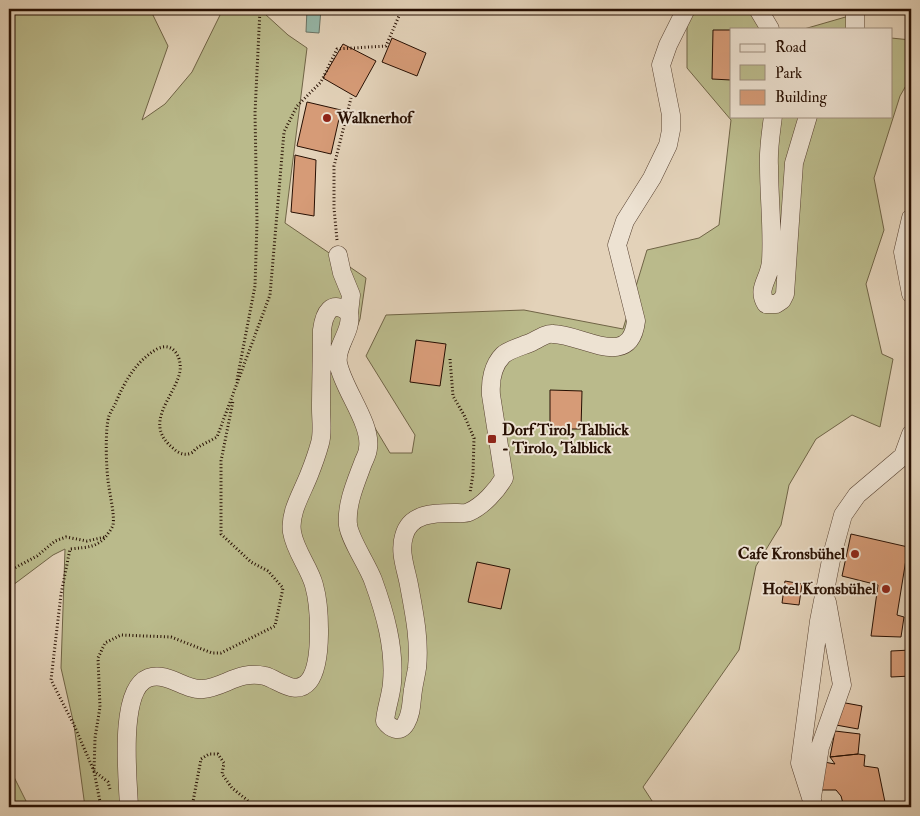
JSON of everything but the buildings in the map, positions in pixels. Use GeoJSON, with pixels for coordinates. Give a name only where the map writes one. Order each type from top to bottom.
{"type":"FeatureCollection","features":[{"type":"Feature","properties":{"kind":"street"},"geometry":{"type":"LineString","coordinates":[[338,255],[342,273],[351,295],[350,325],[338,361],[341,373],[367,431],[368,448],[352,495],[348,526],[372,580],[390,635],[393,668],[392,686],[385,720],[389,726],[400,729],[405,725],[412,710],[417,667],[416,627],[402,556],[403,537],[408,526],[419,517],[433,513],[468,512],[491,496],[504,478],[490,381],[495,369],[504,355],[552,333],[618,348],[626,343],[635,333],[636,321],[618,244],[625,221],[652,178],[668,145],[671,115],[661,65],[668,45],[686,9]]}},
{"type":"Feature","properties":{"kind":"street"},"geometry":{"type":"LineString","coordinates":[[758,9],[769,28]]}},
{"type":"Feature","properties":{"kind":"street"},"geometry":{"type":"LineString","coordinates":[[855,9],[855,28]]}},
{"type":"Feature","properties":{"kind":"street"},"geometry":{"type":"LineString","coordinates":[[773,118],[768,164],[772,240],[771,258],[769,272],[761,294],[766,304],[771,305],[782,300],[785,294],[794,163],[807,118]]}},
{"type":"Feature","properties":{"kind":"street"},"geometry":{"type":"LineString","coordinates":[[911,218],[904,252],[911,294]]}},
{"type":"Feature","properties":{"kind":"street"},"geometry":{"type":"LineString","coordinates":[[129,807],[127,728],[132,698],[139,685],[149,678],[157,677],[201,690],[217,686],[234,678],[252,675],[266,676],[295,688],[302,686],[312,677],[317,663],[319,612],[314,584],[292,533],[292,517],[320,442],[324,317],[329,310],[335,307],[349,313]]}},
{"type":"Feature","properties":{"kind":"street"},"geometry":{"type":"LineString","coordinates":[[813,804],[800,763],[819,621],[832,555],[843,515],[856,495],[903,456],[911,434]]}},
{"type":"Feature","properties":{"kind":"street"},"geometry":{"type":"LineString","coordinates":[[813,804],[820,747],[842,685],[825,593]]}},
{"type":"Feature","properties":{"kind":"path"},"geometry":{"type":"LineString","coordinates":[[248,641],[275,626],[283,588],[268,571],[251,562],[221,534],[221,461],[255,286],[257,222],[255,113],[260,9]]}},
{"type":"Feature","properties":{"kind":"path"},"geometry":{"type":"LineString","coordinates":[[111,791],[108,782],[94,771],[74,725],[50,680],[60,594],[70,549],[96,546],[106,537],[113,526],[108,480],[107,429],[109,416],[123,383],[140,362],[158,348],[168,346],[174,349],[178,355],[180,369],[177,381],[163,410],[160,432],[169,445],[182,454],[191,453],[216,437],[270,295],[284,132],[297,106],[321,82],[337,49],[386,46],[402,9]]}},
{"type":"Feature","properties":{"kind":"path"},"geometry":{"type":"LineString","coordinates":[[338,255],[334,208],[334,166],[351,98]]}},
{"type":"Feature","properties":{"kind":"path"},"geometry":{"type":"LineString","coordinates":[[450,359],[453,396],[474,438],[473,474],[469,496],[459,513]]}},
{"type":"Feature","properties":{"kind":"path"},"geometry":{"type":"LineString","coordinates":[[9,571],[37,556],[54,541],[66,536],[87,541],[106,537]]}},
{"type":"Feature","properties":{"kind":"path"},"geometry":{"type":"LineString","coordinates":[[192,807],[200,759],[209,754],[218,754],[224,764],[222,774],[232,788],[253,807]]}},
{"type":"Feature","properties":{"kind":"green space"},"geometry":{"type":"Polygon","coordinates":[[[9,9],[150,9],[168,46],[142,120],[165,104],[192,72],[223,9],[265,9],[265,14],[288,35],[307,48],[285,223],[366,278],[360,319],[345,360],[366,413],[390,453],[412,453],[415,435],[366,356],[386,315],[524,310],[623,329],[647,250],[699,238],[719,225],[731,120],[687,68],[687,9],[758,9],[769,28],[730,28],[730,118],[892,118],[892,38],[911,40],[911,77],[900,96],[874,178],[884,230],[866,284],[882,354],[893,359],[880,427],[852,415],[816,439],[789,485],[781,525],[756,566],[739,650],[643,787],[656,807],[85,807],[74,725],[61,668],[65,549],[53,555],[13,585],[9,581],[9,9]]]}},
{"type":"Feature","properties":{"kind":"green space"},"geometry":{"type":"Polygon","coordinates":[[[849,16],[857,28],[807,28],[849,16]]]}},
{"type":"Feature","properties":{"kind":"green space"},"geometry":{"type":"Polygon","coordinates":[[[9,767],[29,807],[9,807],[9,767]]]}},
{"type":"Feature","properties":{"kind":"shaded area"},"geometry":{"type":"Polygon","coordinates":[[[307,9],[321,9],[319,33],[306,32],[307,9]]]}},
{"type":"Feature","properties":{"kind":"place","name":"Walknerhof"},"geometry":{"type":"Point","coordinates":[327,118]}},
{"type":"Feature","properties":{"kind":"place","name":"Dorf Tirol, Talblick - Tirolo, Talblick"},"geometry":{"type":"Point","coordinates":[492,439]}},
{"type":"Feature","properties":{"kind":"place","name":"Cafe Kronsbühel"},"geometry":{"type":"Point","coordinates":[855,554]}},
{"type":"Feature","properties":{"kind":"place","name":"Hotel Kronsbühel"},"geometry":{"type":"Point","coordinates":[886,589]}}]}
